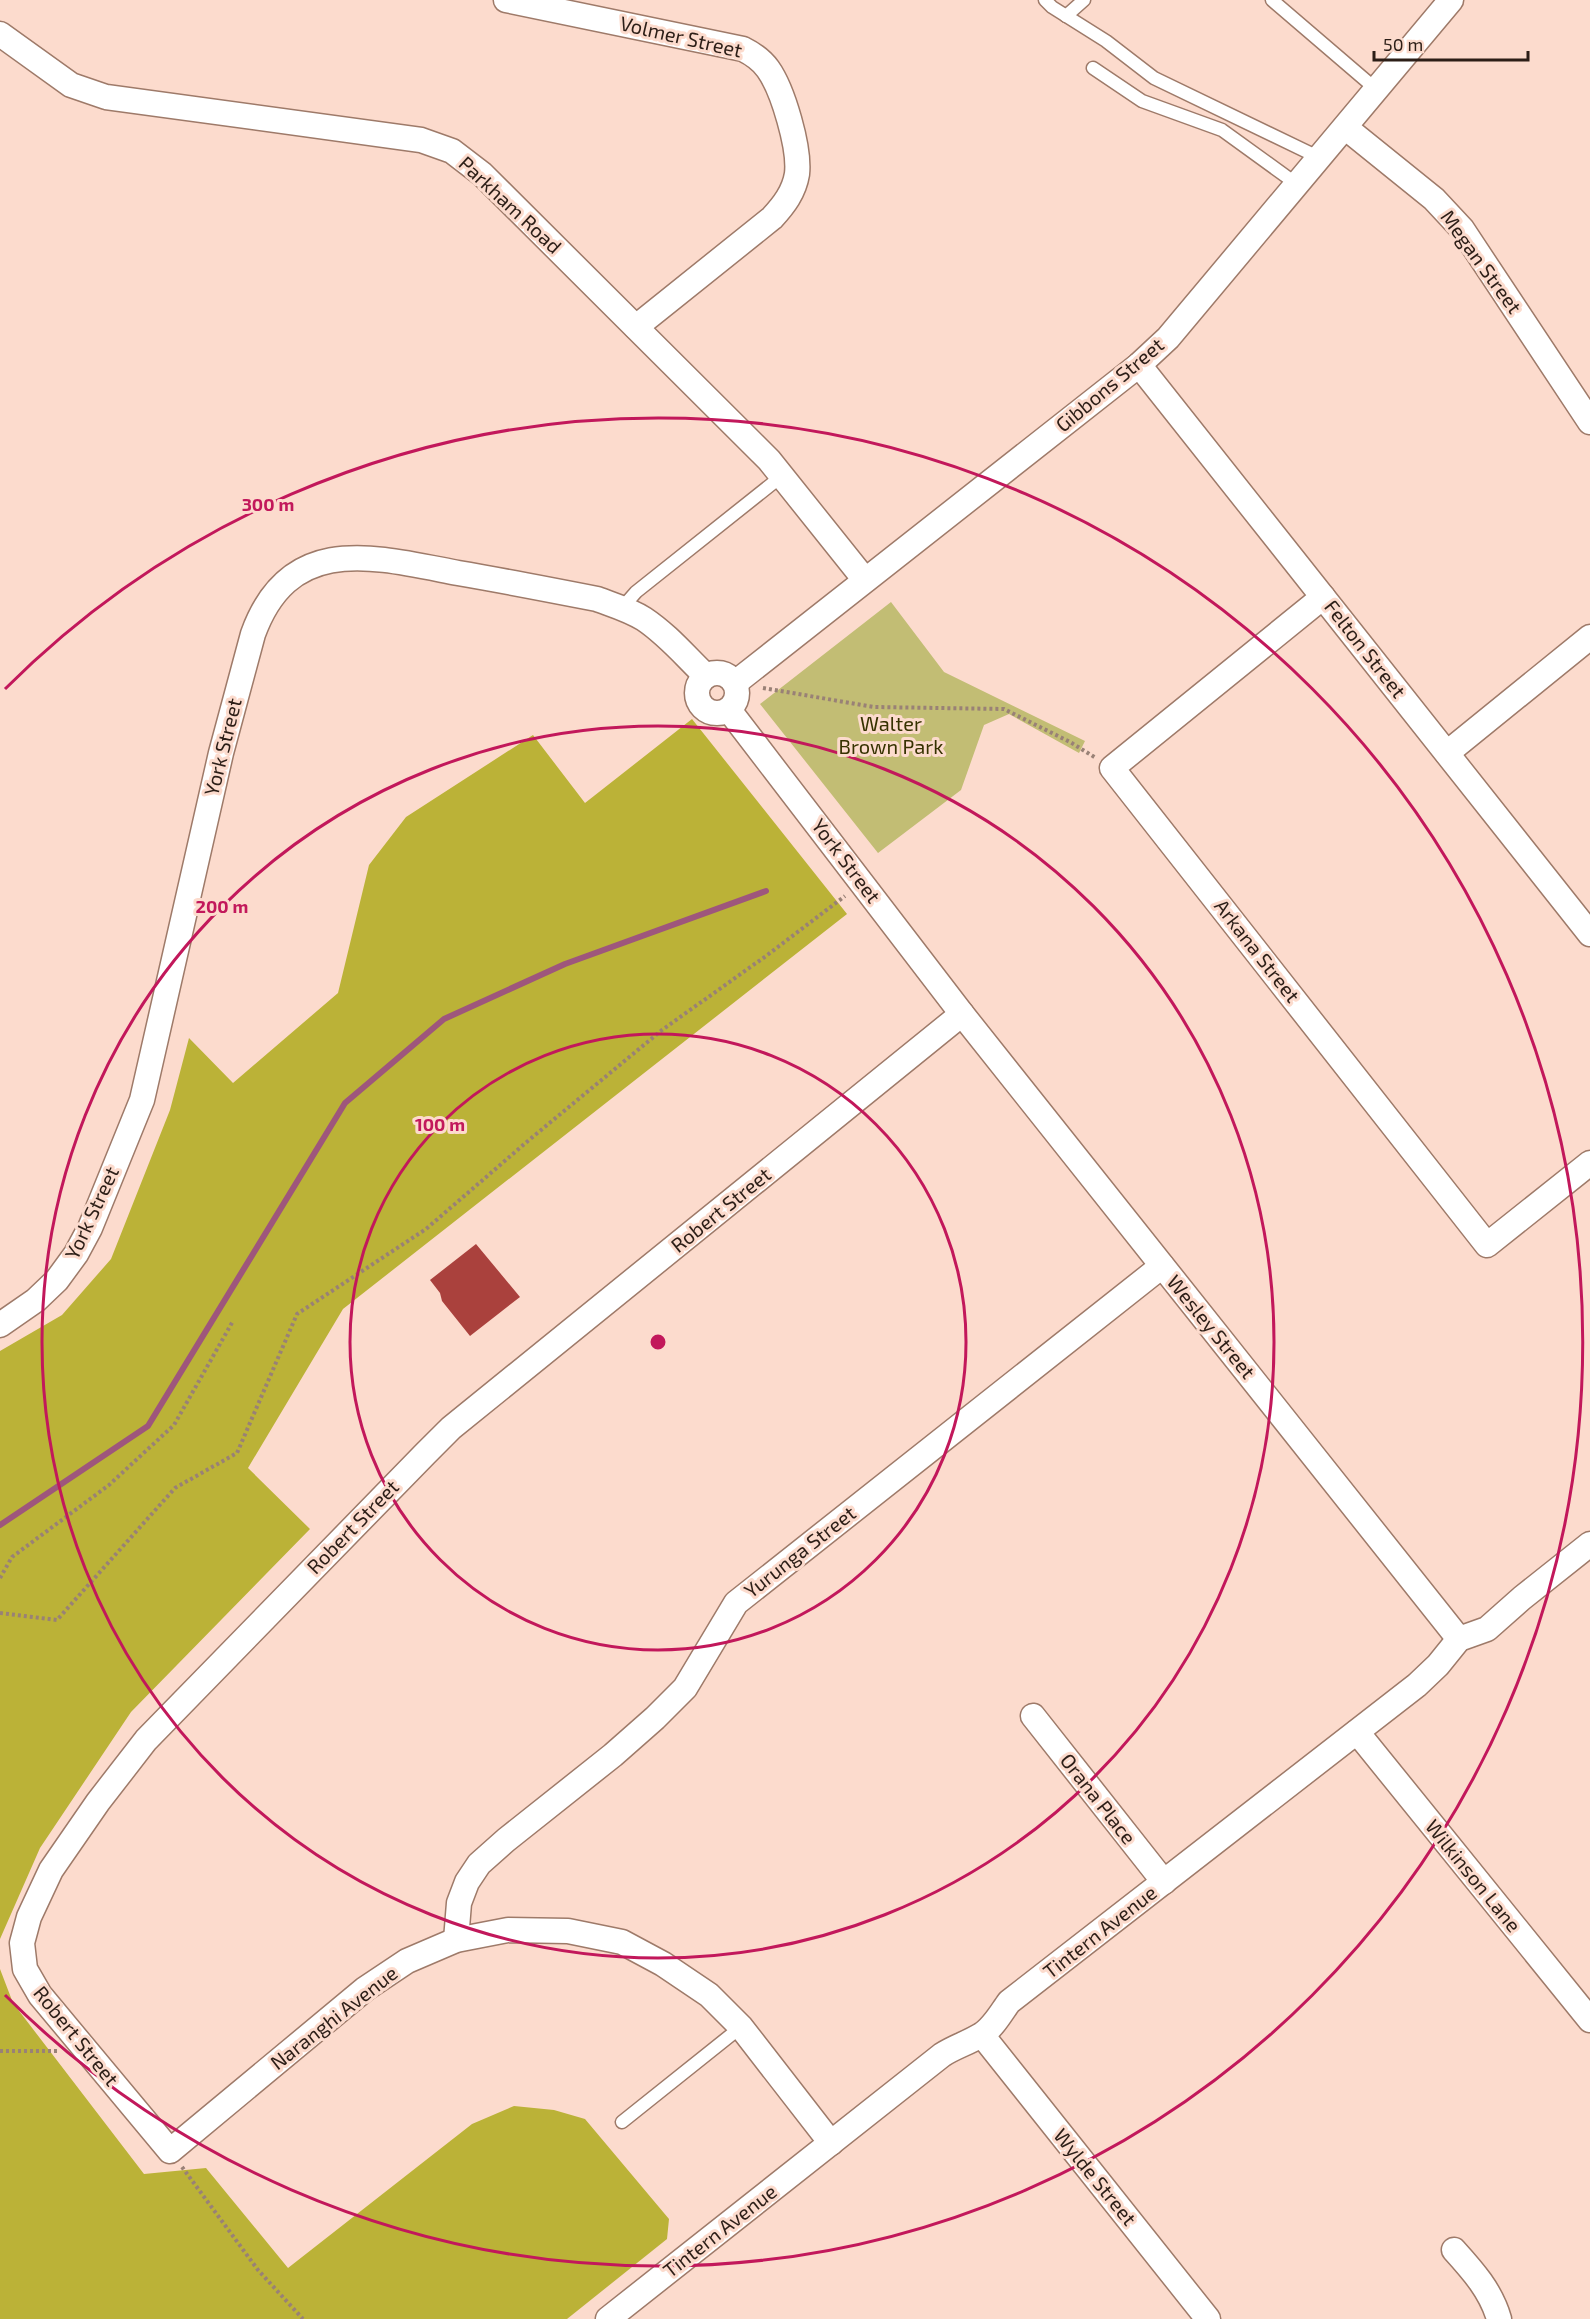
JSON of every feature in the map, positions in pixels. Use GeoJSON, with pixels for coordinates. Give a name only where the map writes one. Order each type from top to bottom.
{"type":"FeatureCollection","features":[{"type":"Feature","properties":{"kind":"street","name":"Volmer Street"},"geometry":{"type":"LineString","coordinates":[[506,0],[735,46],[756,56],[775,80],[798,161],[793,190],[772,218],[636,327]]}},
{"type":"Feature","properties":{"kind":"street","name":"Gibbons Street"},"geometry":{"type":"LineString","coordinates":[[742,678],[1139,365],[1168,338],[1451,0]]}},
{"type":"Feature","properties":{"kind":"street","name":"Parkham Road"},"geometry":{"type":"LineString","coordinates":[[0,34],[71,85],[106,97],[421,140],[452,151],[482,174],[783,475],[865,580]]}},
{"type":"Feature","properties":{"kind":"street","name":"Megan Street"},"geometry":{"type":"LineString","coordinates":[[1346,128],[1434,200],[1462,230],[1590,422]]}},
{"type":"Feature","properties":{"kind":"street","name":"Felton Street"},"geometry":{"type":"LineString","coordinates":[[1139,365],[1590,934]]}},
{"type":"Feature","properties":{"kind":"street","name":"York Street"},"geometry":{"type":"LineString","coordinates":[[0,1325],[36,1300],[57,1280],[76,1254],[90,1228],[142,1100],[224,742],[255,626],[268,602],[293,576],[311,566],[330,560],[370,557],[597,599],[644,619],[665,635],[706,676]]}},
{"type":"Feature","properties":{"kind":"street"},"geometry":{"type":"LineString","coordinates":[[1112,768],[1323,597]]}},
{"type":"Feature","properties":{"kind":"street"},"geometry":{"type":"LineString","coordinates":[[1447,753],[1590,637]]}},
{"type":"Feature","properties":{"kind":"street"},"geometry":{"type":"LineString","coordinates":[[725,674],[742,678],[737,698],[729,710],[711,712],[700,704],[697,693],[701,681],[706,676],[725,674]]}},
{"type":"Feature","properties":{"kind":"street","name":"York Street"},"geometry":{"type":"LineString","coordinates":[[729,710],[962,1014]]}},
{"type":"Feature","properties":{"kind":"street","name":"Arkana Street"},"geometry":{"type":"LineString","coordinates":[[1112,768],[1487,1245],[1590,1163]]}},
{"type":"Feature","properties":{"kind":"street","name":"Wesley Street"},"geometry":{"type":"LineString","coordinates":[[962,1014],[1459,1639]]}},
{"type":"Feature","properties":{"kind":"street","name":"Robert Street"},"geometry":{"type":"LineString","coordinates":[[170,2151],[40,1995],[25,1969],[22,1943],[29,1917],[51,1870],[98,1802],[146,1740],[203,1679],[451,1428],[962,1014]]}},
{"type":"Feature","properties":{"kind":"street","name":"Yurunga Street"},"geometry":{"type":"LineString","coordinates":[[456,1940],[459,1903],[467,1882],[479,1864],[655,1719],[685,1688],[736,1603],[1162,1266]]}},
{"type":"Feature","properties":{"kind":"street","name":"Tintern Avenue"},"geometry":{"type":"LineString","coordinates":[[608,2319],[942,2055],[982,2035],[1009,2002],[1429,1674],[1459,1639],[1487,1629],[1590,1544]]}},
{"type":"Feature","properties":{"kind":"street","name":"Orana Place"},"geometry":{"type":"LineString","coordinates":[[1033,1716],[1164,1882]]}},
{"type":"Feature","properties":{"kind":"street","name":"Wilkinson Lane"},"geometry":{"type":"LineString","coordinates":[[1357,1732],[1590,2020]]}},
{"type":"Feature","properties":{"kind":"street","name":"Naranghi Avenue"},"geometry":{"type":"LineString","coordinates":[[170,2151],[365,1989],[407,1961],[456,1940],[508,1929],[567,1931],[622,1942],[663,1964],[709,1995],[741,2027],[831,2143]]}},
{"type":"Feature","properties":{"kind":"street","name":"Wylde Street"},"geometry":{"type":"LineString","coordinates":[[982,2035],[1208,2319]]}},
{"type":"Feature","properties":{"kind":"street"},"geometry":{"type":"LineString","coordinates":[[1454,2250],[1480,2280],[1494,2303],[1499,2319]]}},
{"type":"Feature","properties":{"kind":"lane"},"geometry":{"type":"LineString","coordinates":[[1045,0],[1106,41],[1154,78],[1320,158]]}},
{"type":"Feature","properties":{"kind":"lane"},"geometry":{"type":"LineString","coordinates":[[1066,16],[1084,0]]}},
{"type":"Feature","properties":{"kind":"lane"},"geometry":{"type":"LineString","coordinates":[[1272,0],[1377,90]]}},
{"type":"Feature","properties":{"kind":"lane"},"geometry":{"type":"LineString","coordinates":[[1093,68],[1142,101],[1222,129],[1298,185]]}},
{"type":"Feature","properties":{"kind":"lane"},"geometry":{"type":"LineString","coordinates":[[622,608],[636,592],[783,475]]}},
{"type":"Feature","properties":{"kind":"lane"},"geometry":{"type":"LineString","coordinates":[[622,2122],[741,2027]]}},
{"type":"Feature","properties":{"kind":"path"},"geometry":{"type":"LineString","coordinates":[[742,678],[761,688],[874,707],[1004,710],[1070,742],[1112,768]]}},
{"type":"Feature","properties":{"kind":"path"},"geometry":{"type":"LineString","coordinates":[[0,1613],[57,1620],[175,1488],[237,1453],[297,1314],[426,1229],[528,1140],[662,1030],[863,883]]}},
{"type":"Feature","properties":{"kind":"path"},"geometry":{"type":"LineString","coordinates":[[0,1578],[12,1557],[109,1485],[174,1425],[233,1322]]}},
{"type":"Feature","properties":{"kind":"path"},"geometry":{"type":"LineString","coordinates":[[0,2050],[86,2051]]}},
{"type":"Feature","properties":{"kind":"path"},"geometry":{"type":"LineString","coordinates":[[170,2151],[258,2270],[303,2319]]}},
{"type":"Feature","properties":{"kind":"green space","name":"Walter Brown Park"},"geometry":{"type":"Polygon","coordinates":[[[891,602],[944,672],[1085,741],[1079,753],[1009,714],[984,725],[961,790],[878,853],[760,704],[891,602]]]}},
{"type":"Feature","properties":{"kind":"shaded area"},"geometry":{"type":"Polygon","coordinates":[[[692,719],[847,914],[343,1309],[248,1468],[310,1529],[131,1712],[40,1848],[0,1939],[0,1351],[62,1315],[111,1259],[170,1110],[189,1038],[233,1083],[338,993],[369,865],[406,817],[533,735],[585,803],[692,719]]]}},
{"type":"Feature","properties":{"kind":"shaded area"},"geometry":{"type":"Polygon","coordinates":[[[0,1969],[13,2003],[144,2174],[206,2168],[288,2268],[472,2124],[514,2106],[554,2110],[585,2119],[669,2219],[667,2239],[567,2319],[0,2319],[0,1969]]]}},
{"type":"Feature","properties":{"kind":"building"},"geometry":{"type":"Polygon","coordinates":[[[476,1244],[520,1297],[470,1336],[442,1301],[440,1293],[430,1280],[476,1244]]]}},
{"type":"Feature","properties":{"kind":"waterway"},"geometry":{"type":"LineString","coordinates":[[0,1525],[148,1426],[345,1103],[444,1019],[565,964],[766,891]]}}]}
